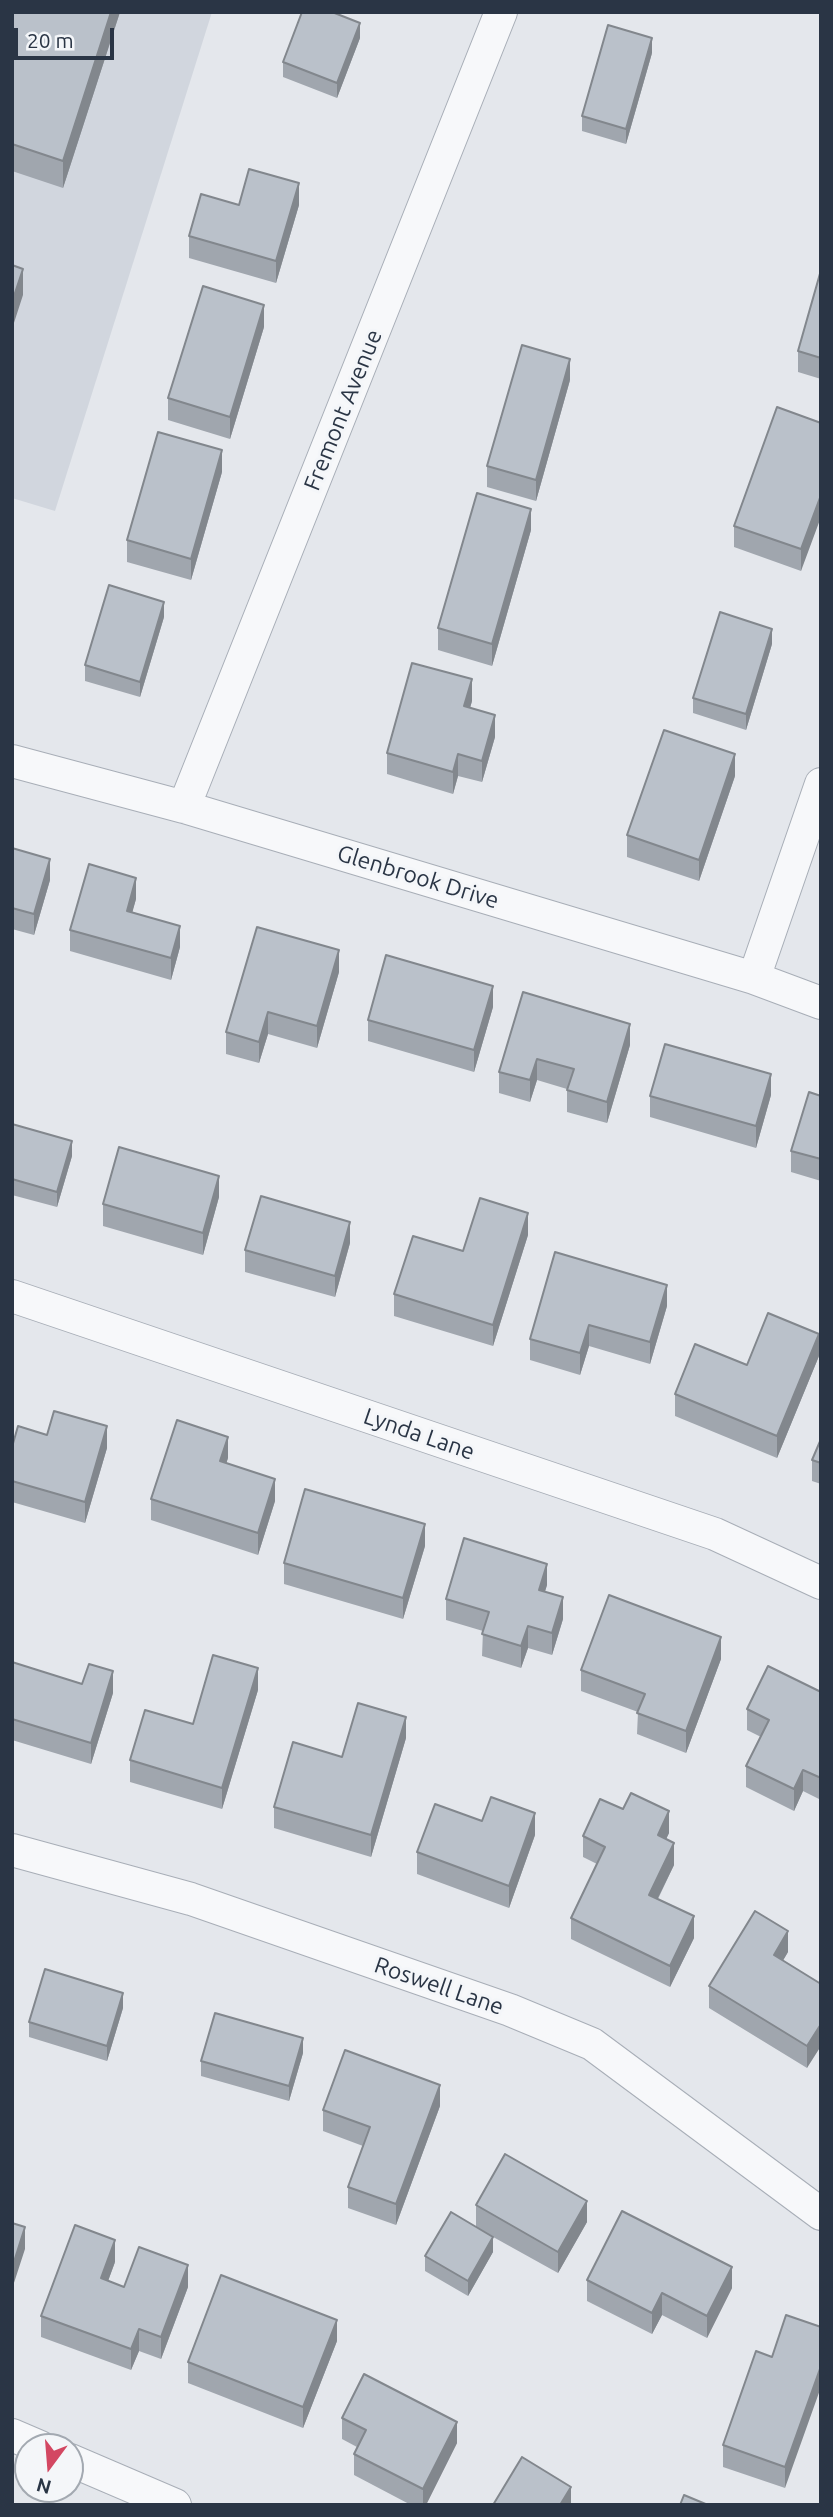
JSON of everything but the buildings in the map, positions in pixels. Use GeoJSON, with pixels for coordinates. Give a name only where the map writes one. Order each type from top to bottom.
{"type":"FeatureCollection","features":[{"type":"Feature","properties":{"kind":"street","name":"Fremont Avenue"},"geometry":{"type":"LineString","coordinates":[[184,807],[501,12]]}},
{"type":"Feature","properties":{"kind":"street","name":"Glenbrook Drive"},"geometry":{"type":"LineString","coordinates":[[12,761],[184,807],[754,978],[821,1003]]}},
{"type":"Feature","properties":{"kind":"street"},"geometry":{"type":"LineString","coordinates":[[754,978],[821,784]]}},
{"type":"Feature","properties":{"kind":"street","name":"Lynda Lane"},"geometry":{"type":"LineString","coordinates":[[12,1296],[715,1534],[821,1583]]}},
{"type":"Feature","properties":{"kind":"street","name":"Roswell Lane"},"geometry":{"type":"LineString","coordinates":[[12,1850],[191,1899],[510,2010],[592,2044],[821,2214]]}},
{"type":"Feature","properties":{"kind":"street"},"geometry":{"type":"LineString","coordinates":[[84,2466],[175,2505]]}},
{"type":"Feature","properties":{"kind":"shaded area"},"geometry":{"type":"Polygon","coordinates":[[[12,12],[212,12],[55,511],[12,498],[12,12]]]}}]}
